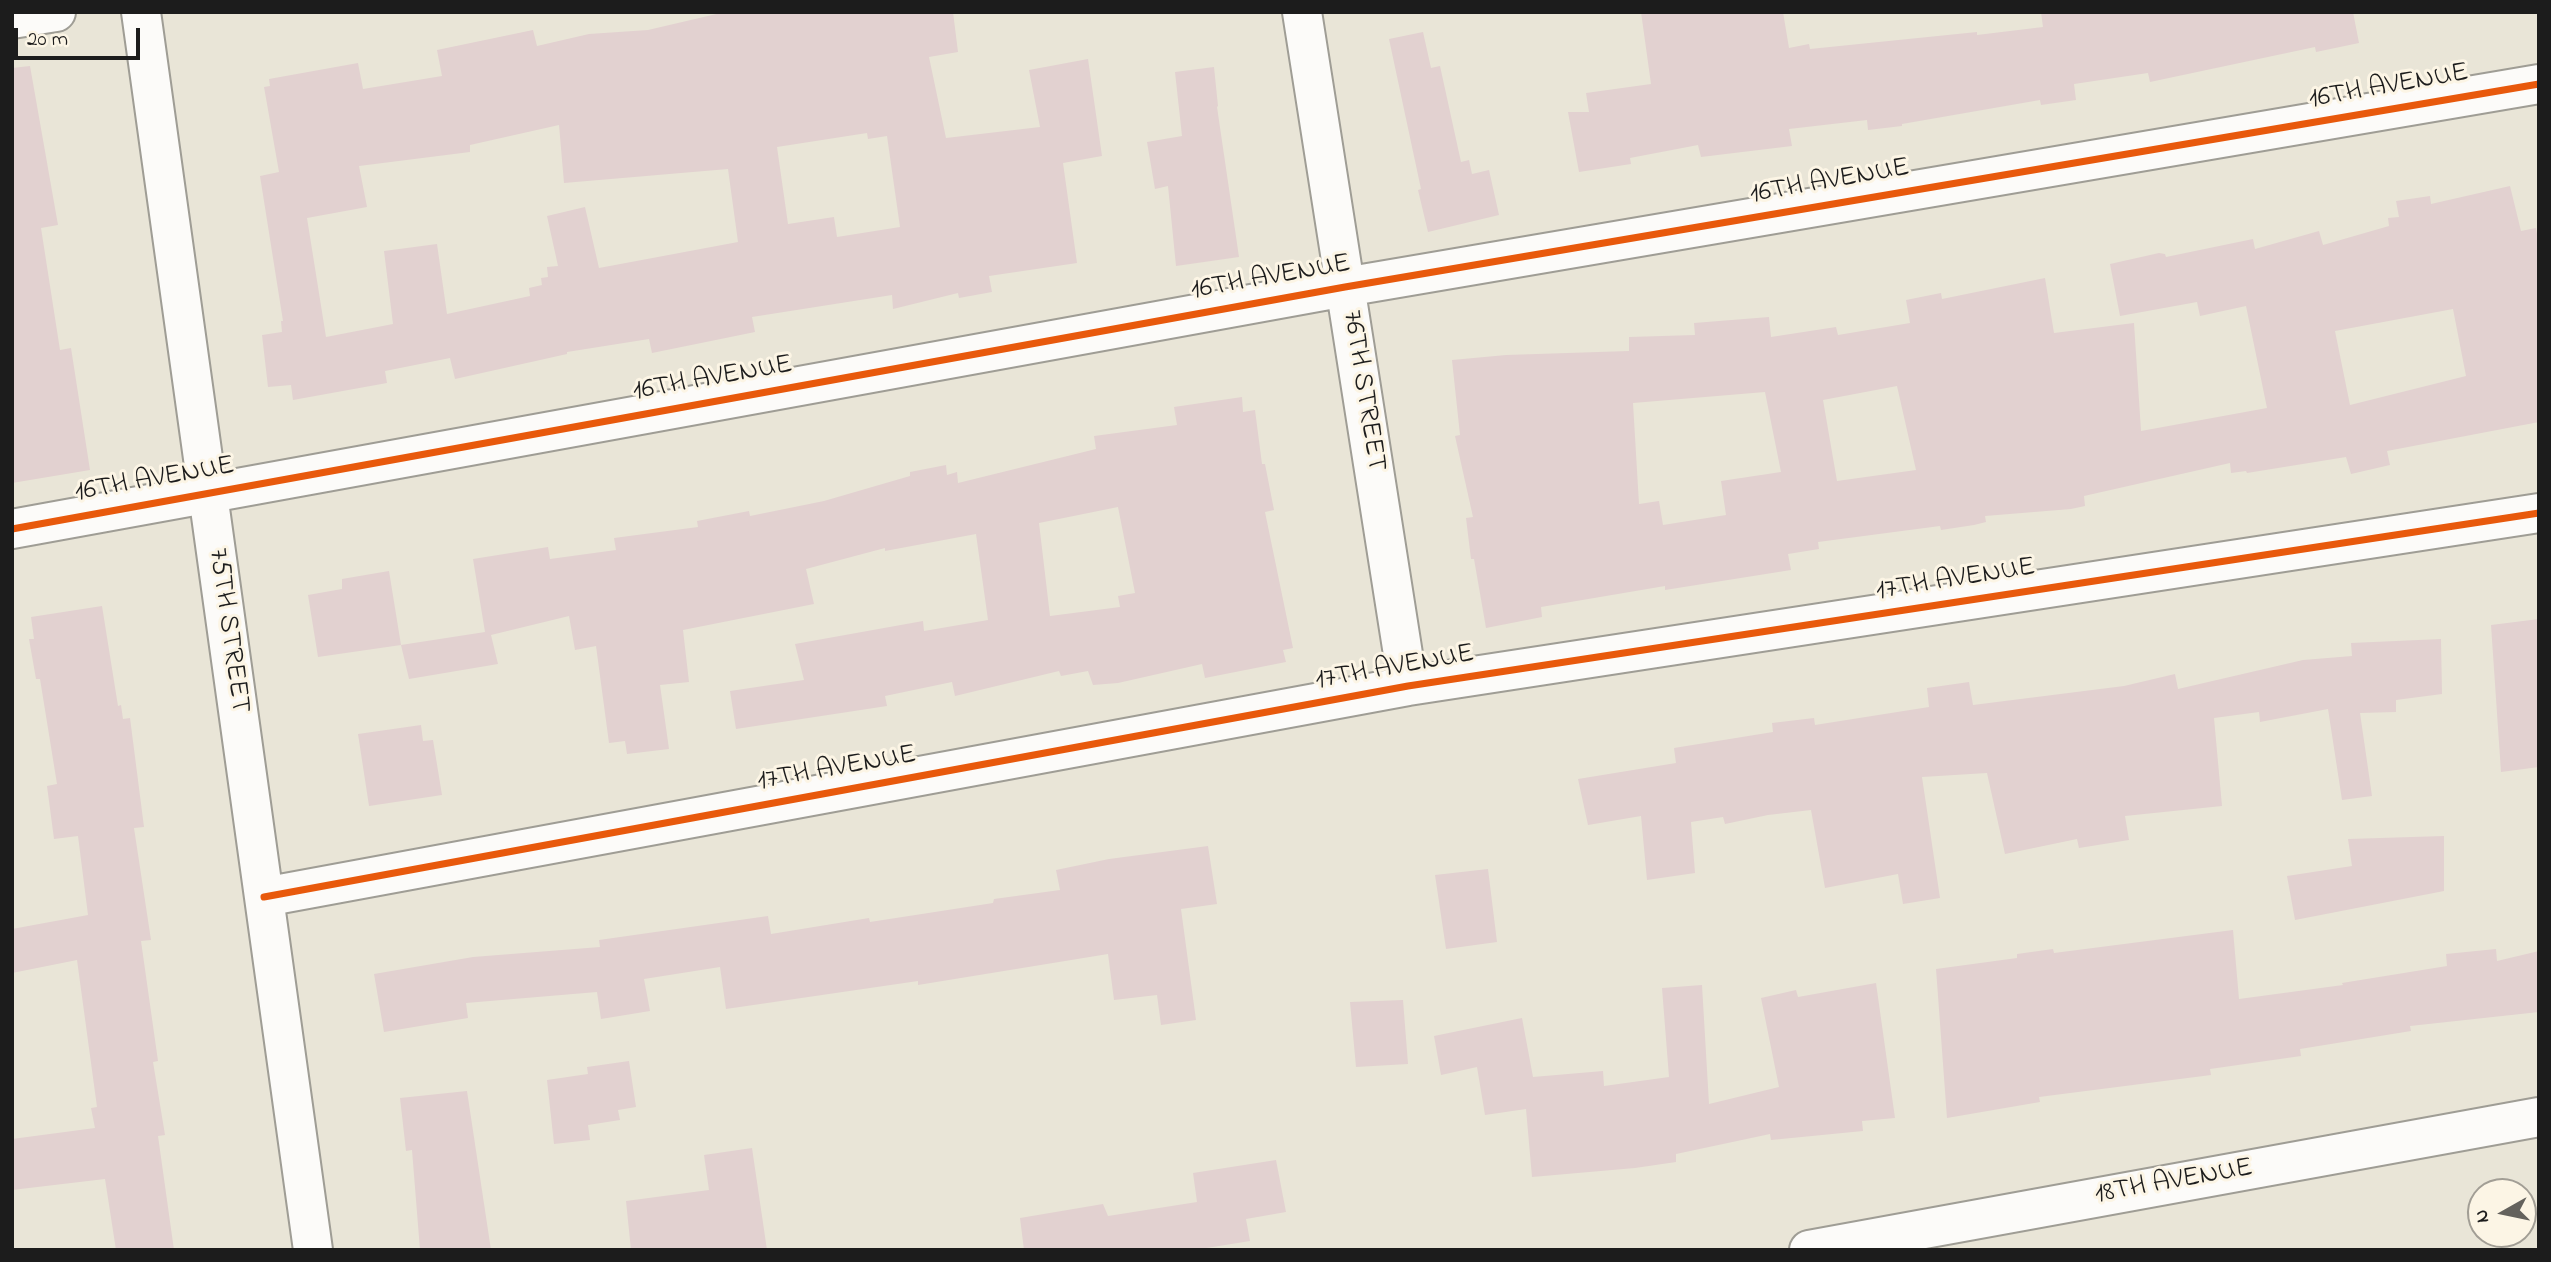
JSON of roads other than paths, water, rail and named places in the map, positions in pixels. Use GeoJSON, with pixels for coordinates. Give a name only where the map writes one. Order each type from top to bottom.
{"type":"FeatureCollection","features":[{"type":"Feature","properties":{"kind":"street"},"geometry":{"type":"LineString","coordinates":[[12,19],[56,12]]}},
{"type":"Feature","properties":{"kind":"street","name":"75TH STREET"},"geometry":{"type":"LineString","coordinates":[[141,12],[313,1250]]}},
{"type":"Feature","properties":{"kind":"street","name":"76TH STREET"},"geometry":{"type":"LineString","coordinates":[[1302,12],[1408,686]]}},
{"type":"Feature","properties":{"kind":"street","name":"16TH AVENUE"},"geometry":{"type":"LineString","coordinates":[[12,529],[1345,287],[2539,84]]}},
{"type":"Feature","properties":{"kind":"street","name":"17TH AVENUE"},"geometry":{"type":"LineString","coordinates":[[264,897],[1408,686],[2539,513]]}},
{"type":"Feature","properties":{"kind":"street","name":"18TH AVENUE"},"geometry":{"type":"LineString","coordinates":[[1809,1250],[2539,1117]]}}]}
